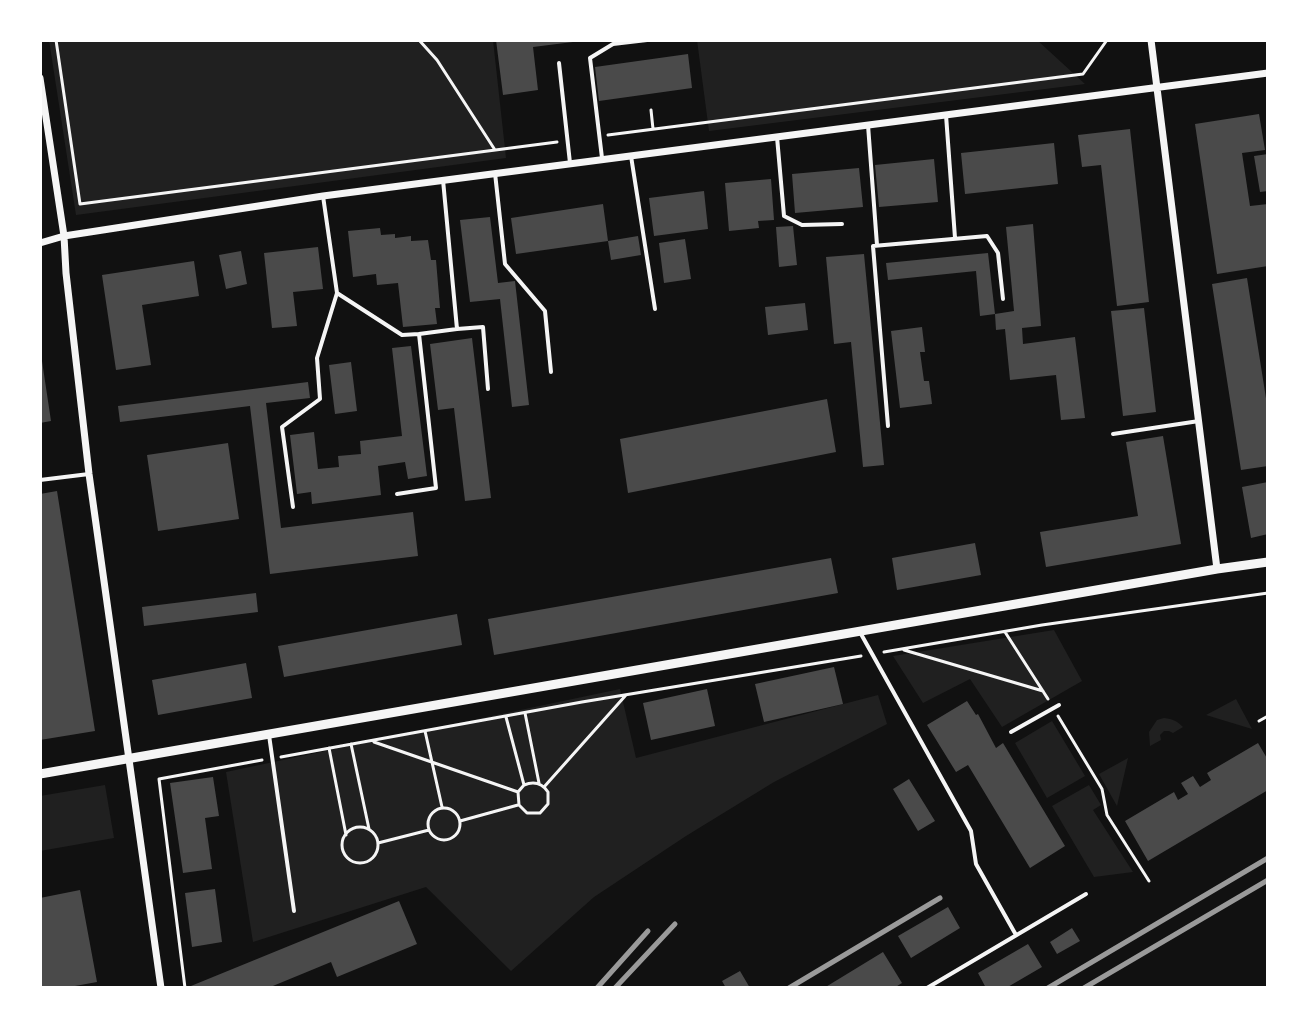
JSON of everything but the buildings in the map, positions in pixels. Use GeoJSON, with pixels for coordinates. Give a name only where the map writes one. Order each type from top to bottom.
{"type":"FeatureCollection","features":[{"type":"Feature","properties":{"kind":"street"},"geometry":{"type":"LineString","coordinates":[[1151,40],[1217,569]]}},
{"type":"Feature","properties":{"kind":"street"},"geometry":{"type":"LineString","coordinates":[[40,243],[64,236],[323,196],[1268,73]]}},
{"type":"Feature","properties":{"kind":"street"},"geometry":{"type":"LineString","coordinates":[[40,78],[64,236],[89,474],[161,988]]}},
{"type":"Feature","properties":{"kind":"street"},"geometry":{"type":"LineString","coordinates":[[40,774],[1268,562]]}},
{"type":"Feature","properties":{"kind":"lane"},"geometry":{"type":"LineString","coordinates":[[602,159],[590,58],[613,44],[647,40]]}},
{"type":"Feature","properties":{"kind":"lane"},"geometry":{"type":"LineString","coordinates":[[559,63],[570,163]]}},
{"type":"Feature","properties":{"kind":"lane"},"geometry":{"type":"LineString","coordinates":[[946,115],[955,238]]}},
{"type":"Feature","properties":{"kind":"lane"},"geometry":{"type":"LineString","coordinates":[[868,125],[877,245]]}},
{"type":"Feature","properties":{"kind":"lane"},"geometry":{"type":"LineString","coordinates":[[777,137],[784,216],[802,225],[842,224]]}},
{"type":"Feature","properties":{"kind":"lane"},"geometry":{"type":"LineString","coordinates":[[631,156],[655,309]]}},
{"type":"Feature","properties":{"kind":"lane"},"geometry":{"type":"LineString","coordinates":[[495,173],[505,264],[545,311],[551,372]]}},
{"type":"Feature","properties":{"kind":"lane"},"geometry":{"type":"LineString","coordinates":[[443,180],[457,329]]}},
{"type":"Feature","properties":{"kind":"lane"},"geometry":{"type":"LineString","coordinates":[[293,507],[282,427],[320,399],[317,358],[337,293],[323,196]]}},
{"type":"Feature","properties":{"kind":"lane"},"geometry":{"type":"LineString","coordinates":[[888,426],[873,246],[987,236],[998,253],[1003,299]]}},
{"type":"Feature","properties":{"kind":"lane"},"geometry":{"type":"LineString","coordinates":[[337,293],[402,335],[483,327],[488,389]]}},
{"type":"Feature","properties":{"kind":"lane"},"geometry":{"type":"LineString","coordinates":[[397,494],[436,488],[419,334]]}},
{"type":"Feature","properties":{"kind":"lane"},"geometry":{"type":"LineString","coordinates":[[1113,434],[1199,421]]}},
{"type":"Feature","properties":{"kind":"lane"},"geometry":{"type":"LineString","coordinates":[[40,480],[89,474]]}},
{"type":"Feature","properties":{"kind":"lane"},"geometry":{"type":"LineString","coordinates":[[860,632],[971,831],[976,864],[1016,935]]}},
{"type":"Feature","properties":{"kind":"lane"},"geometry":{"type":"LineString","coordinates":[[1011,732],[1059,705]]}},
{"type":"Feature","properties":{"kind":"lane"},"geometry":{"type":"LineString","coordinates":[[269,735],[294,911]]}},
{"type":"Feature","properties":{"kind":"lane"},"geometry":{"type":"LineString","coordinates":[[927,988],[1086,894]]}},
{"type":"Feature","properties":{"kind":"path"},"geometry":{"type":"LineString","coordinates":[[56,40],[80,204],[567,141]]}},
{"type":"Feature","properties":{"kind":"path"},"geometry":{"type":"LineString","coordinates":[[419,40],[437,60],[495,150]]}},
{"type":"Feature","properties":{"kind":"path"},"geometry":{"type":"LineString","coordinates":[[600,136],[1083,74],[1106,42],[1099,40]]}},
{"type":"Feature","properties":{"kind":"path"},"geometry":{"type":"LineString","coordinates":[[651,110],[653,129]]}},
{"type":"Feature","properties":{"kind":"path"},"geometry":{"type":"LineString","coordinates":[[185,988],[159,779],[626,695],[1005,632],[1268,593]]}},
{"type":"Feature","properties":{"kind":"path"},"geometry":{"type":"LineString","coordinates":[[1005,632],[1102,789],[1107,815],[1149,881]]}},
{"type":"Feature","properties":{"kind":"path"},"geometry":{"type":"LineString","coordinates":[[901,649],[1043,691]]}},
{"type":"Feature","properties":{"kind":"path"},"geometry":{"type":"LineString","coordinates":[[544,787],[626,695]]}},
{"type":"Feature","properties":{"kind":"path"},"geometry":{"type":"LineString","coordinates":[[525,713],[539,783]]}},
{"type":"Feature","properties":{"kind":"path"},"geometry":{"type":"LineString","coordinates":[[1259,721],[1268,716]]}},
{"type":"Feature","properties":{"kind":"path"},"geometry":{"type":"LineString","coordinates":[[506,717],[524,785]]}},
{"type":"Feature","properties":{"kind":"path"},"geometry":{"type":"LineString","coordinates":[[425,731],[442,807]]}},
{"type":"Feature","properties":{"kind":"path"},"geometry":{"type":"LineString","coordinates":[[371,740],[518,792]]}},
{"type":"Feature","properties":{"kind":"path"},"geometry":{"type":"LineString","coordinates":[[351,744],[369,829]]}},
{"type":"Feature","properties":{"kind":"path"},"geometry":{"type":"LineString","coordinates":[[329,748],[346,835],[343,848],[349,860],[356,863],[363,863],[375,856],[378,843],[369,829],[358,827],[346,835]]}},
{"type":"Feature","properties":{"kind":"path"},"geometry":{"type":"LineString","coordinates":[[533,782],[544,787],[549,798],[545,810],[527,813],[519,805],[518,792],[524,785],[533,782]]}},
{"type":"Feature","properties":{"kind":"path"},"geometry":{"type":"LineString","coordinates":[[460,821],[519,805]]}},
{"type":"Feature","properties":{"kind":"path"},"geometry":{"type":"LineString","coordinates":[[442,807],[454,811],[460,821],[459,829],[451,838],[438,839],[429,830],[428,818],[442,807]]}},
{"type":"Feature","properties":{"kind":"path"},"geometry":{"type":"LineString","coordinates":[[378,843],[429,830]]}},
{"type":"Feature","properties":{"kind":"shaded area"},"geometry":{"type":"Polygon","coordinates":[[[49,40],[493,40],[506,158],[76,215],[49,40]]]}},
{"type":"Feature","properties":{"kind":"shaded area"},"geometry":{"type":"Polygon","coordinates":[[[697,40],[1037,40],[1085,84],[709,131],[697,40]]]}},
{"type":"Feature","properties":{"kind":"shaded area"},"geometry":{"type":"Polygon","coordinates":[[[1054,630],[1082,681],[1002,727],[970,679],[923,703],[893,656],[1054,630]]]}},
{"type":"Feature","properties":{"kind":"shaded area"},"geometry":{"type":"Polygon","coordinates":[[[620,689],[636,758],[878,695],[887,724],[774,782],[686,836],[594,897],[511,971],[426,887],[253,942],[226,772],[620,689]]]}},
{"type":"Feature","properties":{"kind":"shaded area"},"geometry":{"type":"Polygon","coordinates":[[[1236,699],[1252,729],[1206,715],[1236,699]]]}},
{"type":"Feature","properties":{"kind":"shaded area"},"geometry":{"type":"Polygon","coordinates":[[[1164,718],[1183,727],[1173,733],[1164,731],[1160,735],[1161,740],[1150,746],[1149,732],[1157,720],[1164,718]]]}},
{"type":"Feature","properties":{"kind":"shaded area"},"geometry":{"type":"Polygon","coordinates":[[[1052,721],[1085,776],[1047,798],[1015,743],[1052,721]]]}},
{"type":"Feature","properties":{"kind":"shaded area"},"geometry":{"type":"Polygon","coordinates":[[[1128,758],[1117,806],[1099,774],[1128,758]]]}},
{"type":"Feature","properties":{"kind":"shaded area"},"geometry":{"type":"Polygon","coordinates":[[[105,785],[114,838],[40,851],[40,796],[105,785]]]}},
{"type":"Feature","properties":{"kind":"shaded area"},"geometry":{"type":"Polygon","coordinates":[[[1089,785],[1101,805],[1093,810],[1133,872],[1094,877],[1052,806],[1089,785]]]}},
{"type":"Feature","properties":{"kind":"railway"},"geometry":{"type":"LineString","coordinates":[[1048,988],[1268,858]]}},
{"type":"Feature","properties":{"kind":"railway"},"geometry":{"type":"LineString","coordinates":[[1084,988],[1268,880]]}},
{"type":"Feature","properties":{"kind":"railway"},"geometry":{"type":"LineString","coordinates":[[789,988],[940,898]]}},
{"type":"Feature","properties":{"kind":"railway"},"geometry":{"type":"LineString","coordinates":[[615,988],[675,924]]}},
{"type":"Feature","properties":{"kind":"railway"},"geometry":{"type":"LineString","coordinates":[[597,988],[648,931]]}}]}
